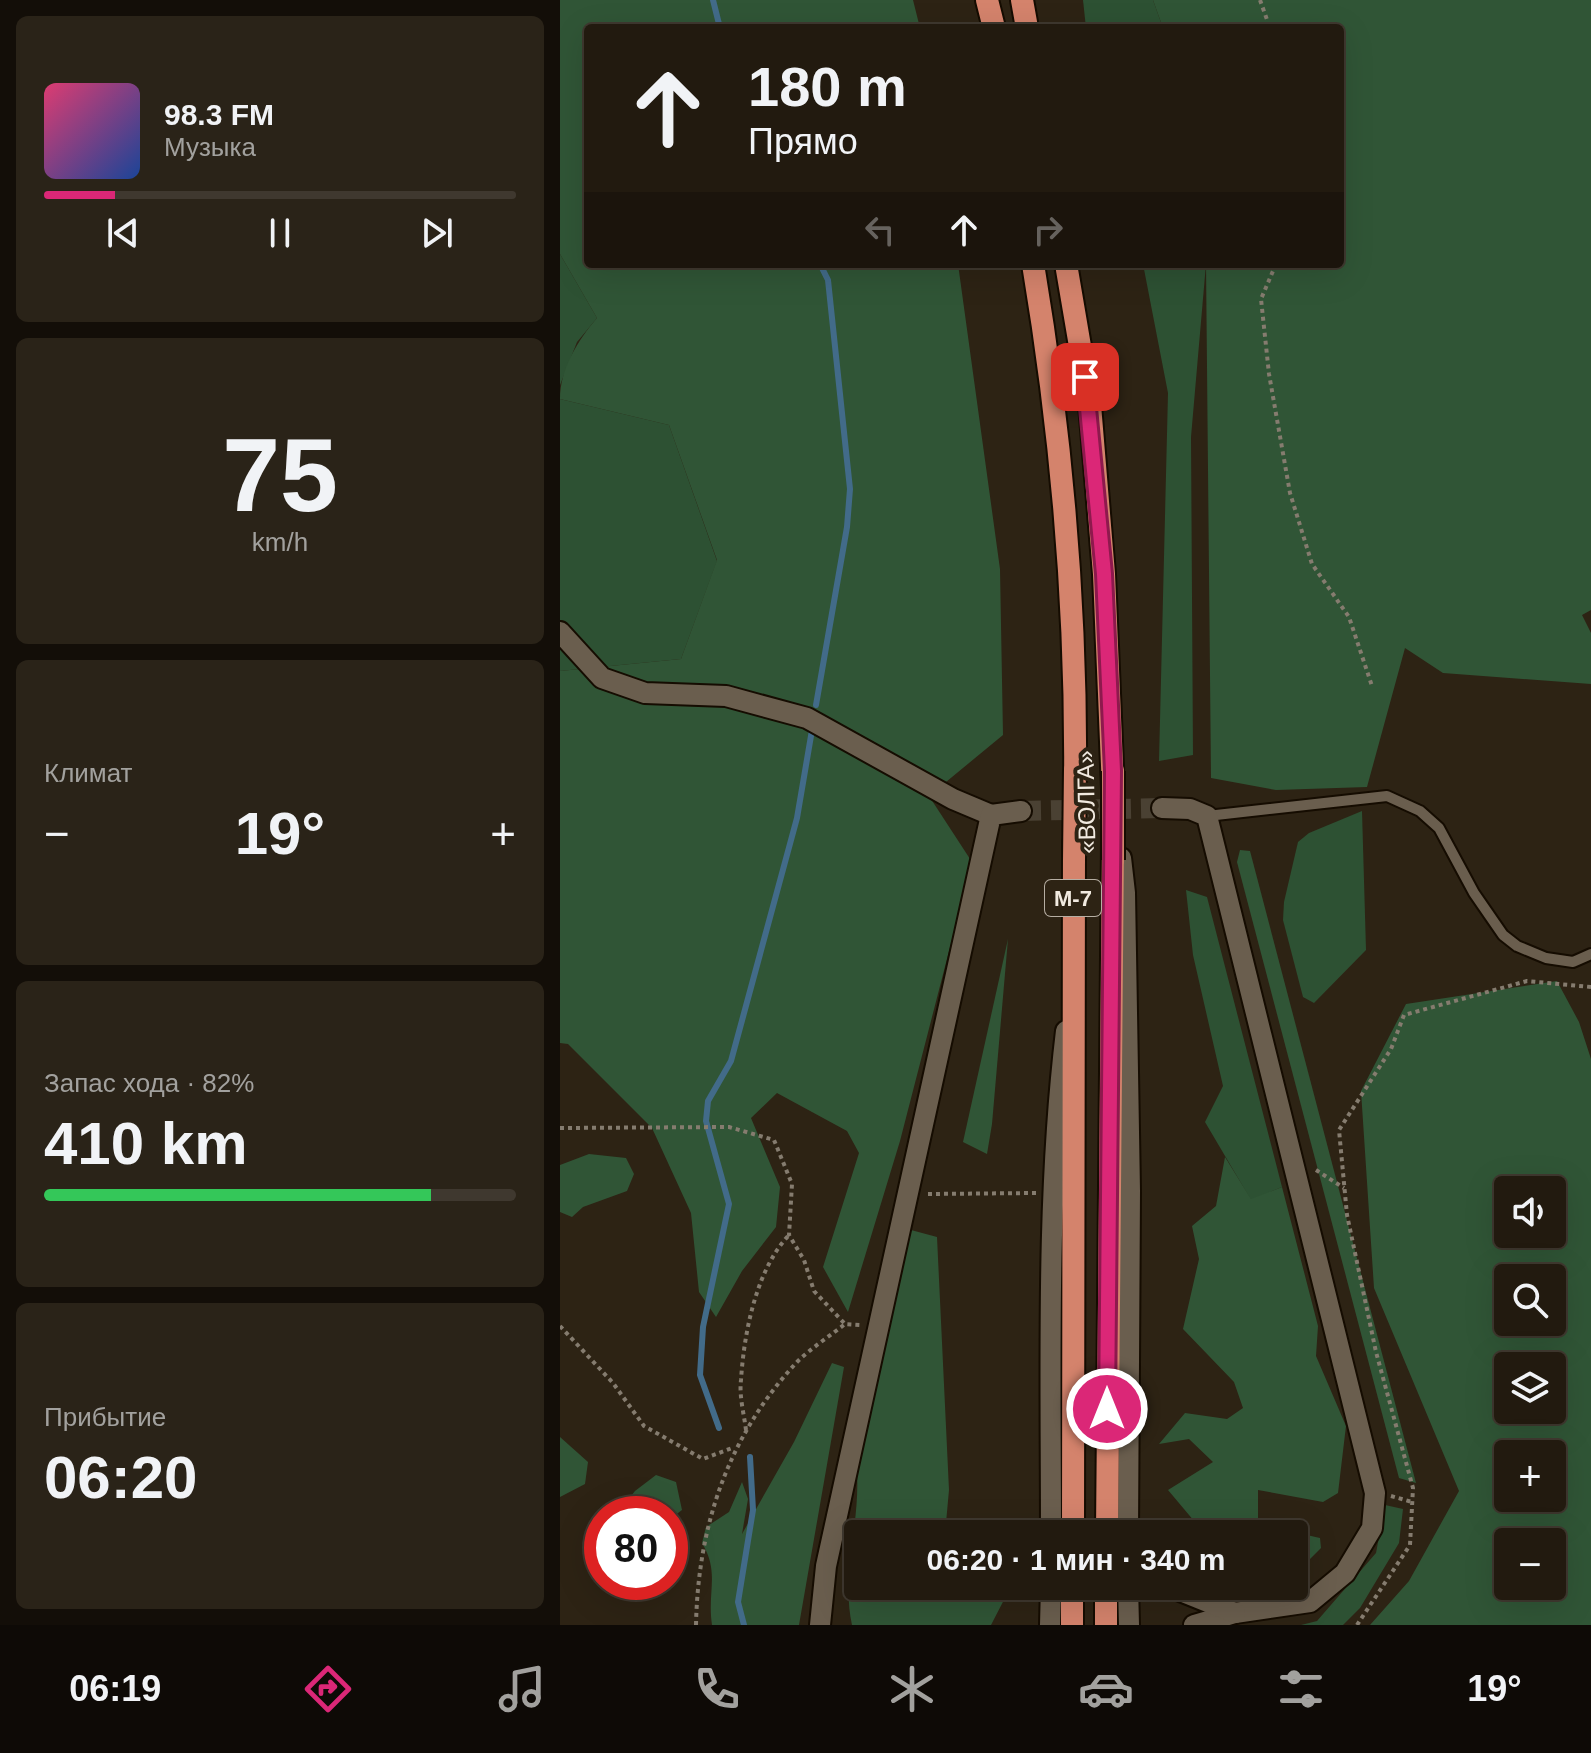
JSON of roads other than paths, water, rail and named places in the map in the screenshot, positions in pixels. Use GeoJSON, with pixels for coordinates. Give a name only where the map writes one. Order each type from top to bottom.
{"type":"FeatureCollection","features":[{"type":"Feature","properties":{"kind":"highway"},"geometry":{"type":"LineString","coordinates":[[987,0],[993,24]]}},
{"type":"Feature","properties":{"kind":"highway"},"geometry":{"type":"LineString","coordinates":[[1022,0],[1026,24]]}},
{"type":"Feature","properties":{"kind":"highway","name":"«ВОЛГА»"},"geometry":{"type":"LineString","coordinates":[[1034,268],[1051,370],[1068,552],[1076,733],[1072,977],[1075,1192],[1073,1520]]}},
{"type":"Feature","properties":{"kind":"highway","name":"«ВОЛГА»"},"geometry":{"type":"LineString","coordinates":[[1067,268],[1090,405],[1104,574],[1113,782],[1124,1520]]}},
{"type":"Feature","properties":{"kind":"highway"},"geometry":{"type":"LineString","coordinates":[[1072,1600],[1072,1625]]}},
{"type":"Feature","properties":{"kind":"highway"},"geometry":{"type":"LineString","coordinates":[[1106,1600],[1106,1625]]}},
{"type":"Feature","properties":{"kind":"street"},"geometry":{"type":"LineString","coordinates":[[560,632],[602,678],[645,693],[726,696],[807,718],[953,799],[991,815],[1021,811]]}},
{"type":"Feature","properties":{"kind":"street"},"geometry":{"type":"LineString","coordinates":[[1113,782],[1125,893],[1130,1191],[1124,1520]]}},
{"type":"Feature","properties":{"kind":"street"},"geometry":{"type":"LineString","coordinates":[[1162,808],[1190,809],[1207,816],[1375,1493],[1372,1528],[1345,1573],[1310,1602],[1235,1613],[1194,1625]]}},
{"type":"Feature","properties":{"kind":"street"},"geometry":{"type":"LineString","coordinates":[[820,1625],[826,1566],[991,815]]}},
{"type":"Feature","properties":{"kind":"street"},"geometry":{"type":"LineString","coordinates":[[1051,1520],[1051,1193],[1054,1127],[1072,977]]}},
{"type":"Feature","properties":{"kind":"street"},"geometry":{"type":"LineString","coordinates":[[1050,1625],[1051,1600]]}},
{"type":"Feature","properties":{"kind":"street"},"geometry":{"type":"LineString","coordinates":[[1128,1600],[1129,1625]]}},
{"type":"Feature","properties":{"kind":"street"},"geometry":{"type":"LineString","coordinates":[[1203,1600],[1235,1613]]}},
{"type":"Feature","properties":{"kind":"lane"},"geometry":{"type":"LineString","coordinates":[[1207,816],[1387,796],[1420,811],[1439,828],[1474,893],[1503,935],[1517,946],[1546,958],[1573,962],[1591,954]]}},
{"type":"Feature","properties":{"kind":"waterway"},"geometry":{"type":"LineString","coordinates":[[713,0],[719,24]]}},
{"type":"Feature","properties":{"kind":"waterway"},"geometry":{"type":"LineString","coordinates":[[816,705],[847,527],[850,489],[828,280],[822,268]]}},
{"type":"Feature","properties":{"kind":"waterway"},"geometry":{"type":"LineString","coordinates":[[719,1428],[700,1375],[703,1327],[729,1204],[706,1121],[708,1101],[731,1061],[797,818],[812,730]]}},
{"type":"Feature","properties":{"kind":"waterway"},"geometry":{"type":"LineString","coordinates":[[744,1625],[738,1602],[753,1510],[750,1457]]}},
{"type":"Feature","properties":{"kind":"tunnel"},"geometry":{"type":"LineString","coordinates":[[1021,811],[1162,808]]}}]}
